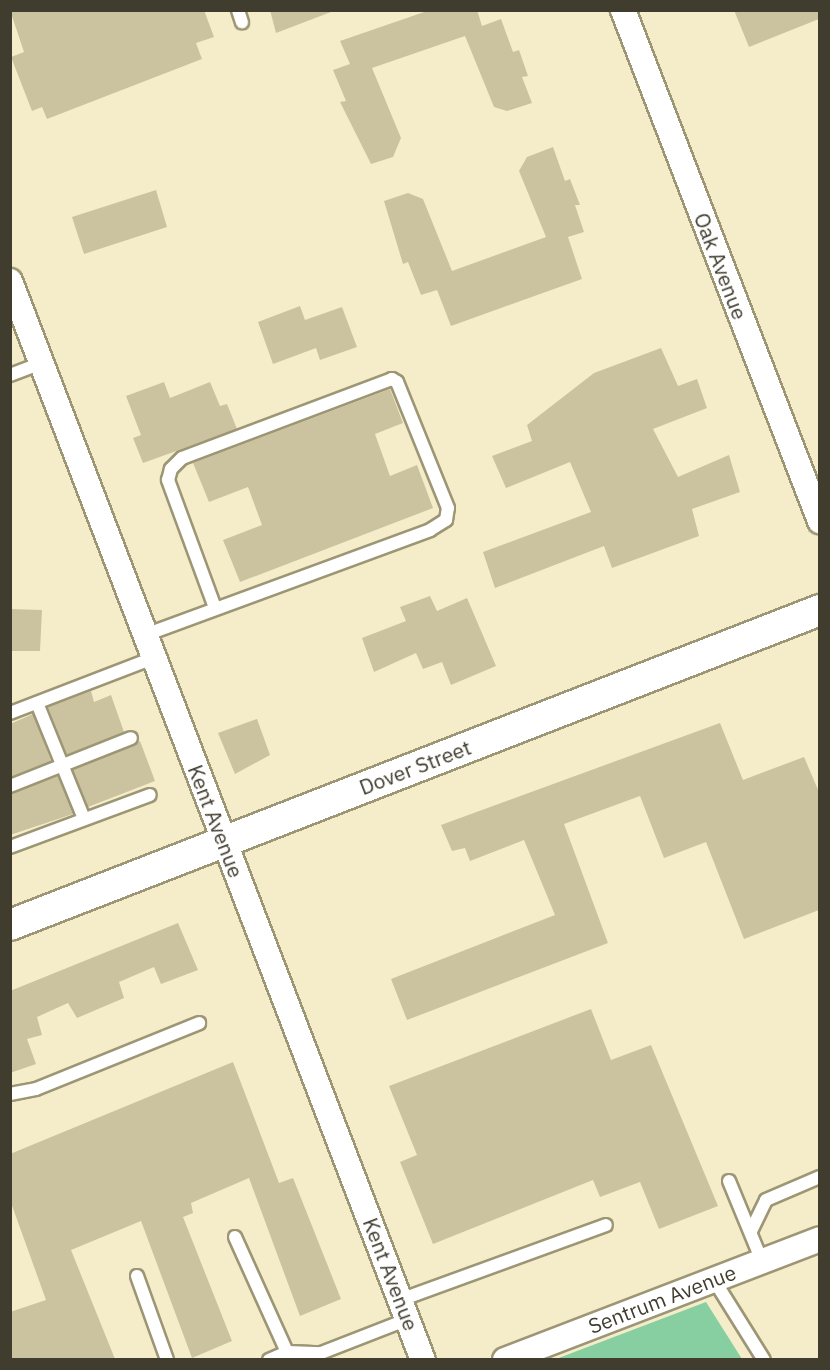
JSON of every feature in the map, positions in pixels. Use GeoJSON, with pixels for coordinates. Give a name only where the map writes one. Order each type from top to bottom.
{"type":"FeatureCollection","features":[{"type":"Feature","properties":{"kind":"street","name":"Oak Avenue"},"geometry":{"type":"LineString","coordinates":[[623,10],[819,520]]}},
{"type":"Feature","properties":{"kind":"street","name":"Kent Avenue"},"geometry":{"type":"LineString","coordinates":[[10,281],[423,1359]]}},
{"type":"Feature","properties":{"kind":"street","name":"Dover Street"},"geometry":{"type":"LineString","coordinates":[[10,925],[819,610]]}},
{"type":"Feature","properties":{"kind":"street","name":"Sentrum Avenue"},"geometry":{"type":"LineString","coordinates":[[505,1359],[819,1239]]}},
{"type":"Feature","properties":{"kind":"lane"},"geometry":{"type":"LineString","coordinates":[[10,375],[41,363]]}},
{"type":"Feature","properties":{"kind":"lane"},"geometry":{"type":"LineString","coordinates":[[145,635],[430,530],[446,520],[448,508],[398,381],[392,379],[193,454],[171,469],[168,480],[215,608]]}},
{"type":"Feature","properties":{"kind":"lane"},"geometry":{"type":"LineString","coordinates":[[10,713],[153,658]]}},
{"type":"Feature","properties":{"kind":"lane"},"geometry":{"type":"LineString","coordinates":[[37,703],[84,819]]}},
{"type":"Feature","properties":{"kind":"lane"},"geometry":{"type":"LineString","coordinates":[[10,786],[63,767],[131,738]]}},
{"type":"Feature","properties":{"kind":"lane"},"geometry":{"type":"LineString","coordinates":[[10,847],[150,795]]}},
{"type":"Feature","properties":{"kind":"lane"},"geometry":{"type":"LineString","coordinates":[[10,1094],[36,1089],[199,1023]]}},
{"type":"Feature","properties":{"kind":"lane"},"geometry":{"type":"LineString","coordinates":[[751,1231],[766,1200],[819,1177]]}},
{"type":"Feature","properties":{"kind":"lane"},"geometry":{"type":"LineString","coordinates":[[729,1180],[762,1261]]}},
{"type":"Feature","properties":{"kind":"lane"},"geometry":{"type":"LineString","coordinates":[[269,1359],[287,1352],[321,1353],[404,1309],[606,1225]]}},
{"type":"Feature","properties":{"kind":"lane"},"geometry":{"type":"LineString","coordinates":[[235,1237],[287,1352]]}},
{"type":"Feature","properties":{"kind":"lane"},"geometry":{"type":"LineString","coordinates":[[137,1276],[166,1359]]}},
{"type":"Feature","properties":{"kind":"lane"},"geometry":{"type":"LineString","coordinates":[[714,1280],[764,1359]]}},
{"type":"Feature","properties":{"kind":"green space"},"geometry":{"type":"Polygon","coordinates":[[[706,1302],[742,1359],[556,1359],[706,1302]]]}},
{"type":"Feature","properties":{"kind":"building"},"geometry":{"type":"Polygon","coordinates":[[[10,10],[204,10],[214,37],[196,43],[202,59],[47,119],[42,107],[32,111],[11,57],[24,52],[10,10]]]}},
{"type":"Feature","properties":{"kind":"building"},"geometry":{"type":"Polygon","coordinates":[[[270,10],[330,10],[331,12],[276,33],[270,10]]]}},
{"type":"Feature","properties":{"kind":"building"},"geometry":{"type":"Polygon","coordinates":[[[430,10],[477,10],[482,26],[501,19],[513,52],[519,50],[528,76],[522,77],[532,103],[507,111],[494,107],[465,36],[372,68],[401,138],[393,157],[371,164],[340,102],[346,101],[333,70],[350,64],[340,41],[430,10]]]}},
{"type":"Feature","properties":{"kind":"building"},"geometry":{"type":"Polygon","coordinates":[[[734,10],[819,10],[819,19],[749,47],[734,10]]]}},
{"type":"Feature","properties":{"kind":"building"},"geometry":{"type":"Polygon","coordinates":[[[553,147],[565,181],[570,179],[580,205],[575,205],[584,232],[568,237],[582,279],[451,326],[437,290],[421,295],[408,262],[403,264],[384,201],[408,193],[423,199],[452,271],[546,237],[519,171],[527,157],[553,147]]]}},
{"type":"Feature","properties":{"kind":"building"},"geometry":{"type":"Polygon","coordinates":[[[156,190],[167,227],[84,254],[72,217],[156,190]]]}},
{"type":"Feature","properties":{"kind":"building"},"geometry":{"type":"Polygon","coordinates":[[[300,306],[305,320],[342,307],[357,347],[320,360],[316,348],[273,364],[258,322],[300,306]]]}},
{"type":"Feature","properties":{"kind":"building"},"geometry":{"type":"Polygon","coordinates":[[[661,348],[678,386],[697,379],[707,408],[653,429],[678,477],[729,455],[740,492],[692,509],[699,536],[612,568],[604,546],[495,588],[483,552],[591,512],[570,462],[506,488],[492,456],[532,441],[527,425],[594,373],[661,348]]]}},
{"type":"Feature","properties":{"kind":"building"},"geometry":{"type":"Polygon","coordinates":[[[164,382],[170,398],[210,382],[220,406],[227,404],[237,429],[143,463],[133,438],[141,435],[126,396],[164,382]]]}},
{"type":"Feature","properties":{"kind":"building"},"geometry":{"type":"Polygon","coordinates":[[[390,389],[403,423],[375,434],[390,476],[417,465],[433,508],[240,582],[223,540],[262,525],[248,487],[209,502],[193,463],[390,389]]]}},
{"type":"Feature","properties":{"kind":"building"},"geometry":{"type":"Polygon","coordinates":[[[430,596],[437,611],[467,598],[496,666],[451,685],[442,662],[423,669],[416,653],[374,672],[362,638],[406,621],[400,607],[430,596]]]}},
{"type":"Feature","properties":{"kind":"building"},"geometry":{"type":"Polygon","coordinates":[[[10,609],[42,610],[40,651],[10,651],[10,609]]]}},
{"type":"Feature","properties":{"kind":"building"},"geometry":{"type":"Polygon","coordinates":[[[91,691],[94,702],[111,695],[124,732],[67,755],[48,707],[91,691]]]}},
{"type":"Feature","properties":{"kind":"building"},"geometry":{"type":"Polygon","coordinates":[[[33,714],[51,761],[10,777],[10,724],[33,714]]]}},
{"type":"Feature","properties":{"kind":"building"},"geometry":{"type":"Polygon","coordinates":[[[257,719],[270,755],[235,774],[218,733],[257,719]]]}},
{"type":"Feature","properties":{"kind":"building"},"geometry":{"type":"Polygon","coordinates":[[[720,723],[743,780],[804,757],[819,792],[819,910],[744,939],[706,842],[664,858],[640,796],[564,824],[608,943],[407,1020],[391,979],[555,915],[524,840],[470,861],[465,848],[452,851],[441,825],[720,723]]]}},
{"type":"Feature","properties":{"kind":"building"},"geometry":{"type":"Polygon","coordinates":[[[140,741],[155,781],[88,807],[73,770],[140,741]]]}},
{"type":"Feature","properties":{"kind":"building"},"geometry":{"type":"Polygon","coordinates":[[[58,776],[73,814],[10,835],[10,794],[58,776]]]}},
{"type":"Feature","properties":{"kind":"building"},"geometry":{"type":"Polygon","coordinates":[[[178,923],[198,970],[161,984],[154,967],[119,982],[124,998],[77,1018],[68,1003],[37,1017],[42,1035],[27,1039],[36,1064],[10,1073],[10,991],[178,923]]]}},
{"type":"Feature","properties":{"kind":"building"},"geometry":{"type":"Polygon","coordinates":[[[591,1009],[611,1060],[651,1045],[718,1206],[659,1229],[640,1182],[600,1197],[593,1180],[433,1244],[400,1162],[417,1155],[389,1086],[591,1009]]]}},
{"type":"Feature","properties":{"kind":"building"},"geometry":{"type":"Polygon","coordinates":[[[233,1062],[279,1183],[293,1178],[341,1299],[300,1316],[249,1178],[191,1203],[193,1213],[183,1217],[232,1341],[192,1358],[141,1221],[71,1250],[115,1359],[10,1359],[10,1312],[46,1300],[10,1200],[10,1154],[233,1062]]]}}]}
